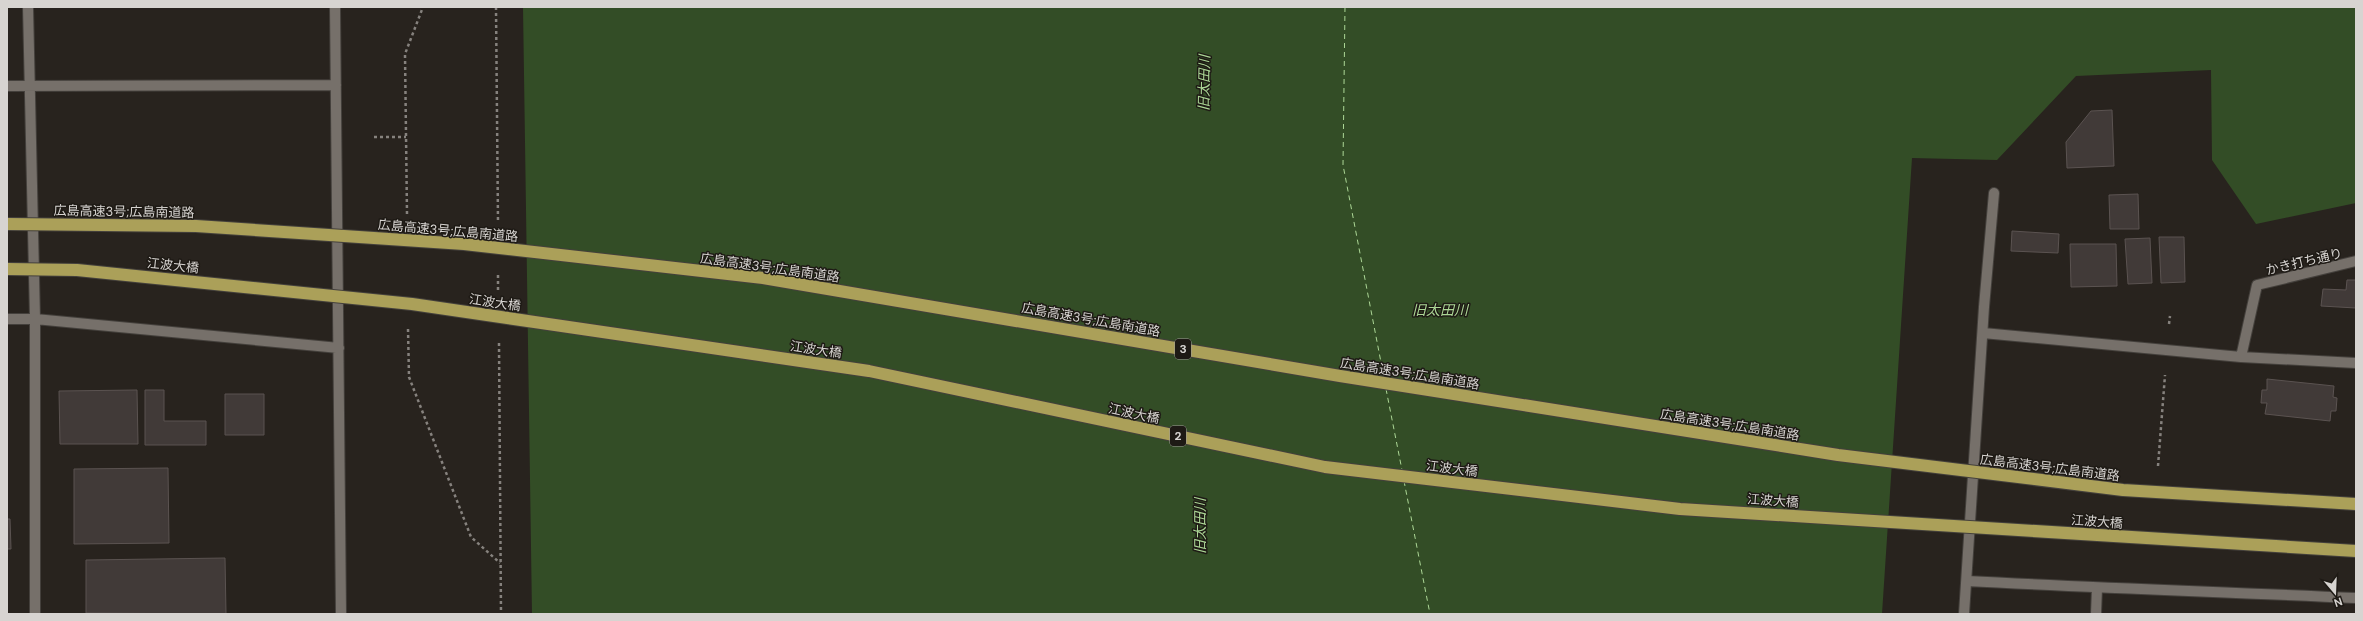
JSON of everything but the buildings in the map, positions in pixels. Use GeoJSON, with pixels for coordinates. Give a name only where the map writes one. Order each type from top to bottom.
{"type":"FeatureCollection","features":[{"type":"Feature","properties":{"kind":"highway","name":"広島高速3号;広島南道路"},"geometry":{"type":"LineString","coordinates":[[7,224],[196,226],[464,244],[763,278],[1348,377],[1838,455],[2123,490],[2356,504]]}},
{"type":"Feature","properties":{"kind":"highway","name":"江波大橋"},"geometry":{"type":"LineString","coordinates":[[7,269],[77,270],[412,304],[869,371],[1325,467],[1680,508],[2356,551]]}},
{"type":"Feature","properties":{"kind":"street"},"geometry":{"type":"LineString","coordinates":[[28,7],[36,319],[35,614]]}},
{"type":"Feature","properties":{"kind":"street"},"geometry":{"type":"LineString","coordinates":[[335,7],[341,614]]}},
{"type":"Feature","properties":{"kind":"street"},"geometry":{"type":"LineString","coordinates":[[7,86],[336,85]]}},
{"type":"Feature","properties":{"kind":"street"},"geometry":{"type":"LineString","coordinates":[[1964,614],[1994,193]]}},
{"type":"Feature","properties":{"kind":"street","name":"かき打ち通り"},"geometry":{"type":"LineString","coordinates":[[2241,357],[2257,285],[2356,262]]}},
{"type":"Feature","properties":{"kind":"street"},"geometry":{"type":"LineString","coordinates":[[7,319],[36,319],[339,348]]}},
{"type":"Feature","properties":{"kind":"street"},"geometry":{"type":"LineString","coordinates":[[1983,333],[2241,357],[2356,363]]}},
{"type":"Feature","properties":{"kind":"street"},"geometry":{"type":"LineString","coordinates":[[1967,580],[2097,588],[2150,588],[2356,598]]}},
{"type":"Feature","properties":{"kind":"street"},"geometry":{"type":"LineString","coordinates":[[2096,614],[2097,588]]}},
{"type":"Feature","properties":{"kind":"path"},"geometry":{"type":"LineString","coordinates":[[374,137],[406,137]]}},
{"type":"Feature","properties":{"kind":"water","name":"旧太田川"},"geometry":{"type":"Polygon","coordinates":[[[523,7],[2356,7],[2356,203],[2256,224],[2212,160],[2211,70],[2076,76],[1997,160],[1912,158],[1882,614],[532,614],[523,7]]]}},
{"type":"Feature","properties":{"kind":"ferry route"},"geometry":{"type":"LineString","coordinates":[[1345,7],[1343,165],[1384,378]]}},
{"type":"Feature","properties":{"kind":"ferry route"},"geometry":{"type":"LineString","coordinates":[[1386,389],[1402,470]]}},
{"type":"Feature","properties":{"kind":"ferry route"},"geometry":{"type":"LineString","coordinates":[[1404,481],[1430,614]]}}]}
